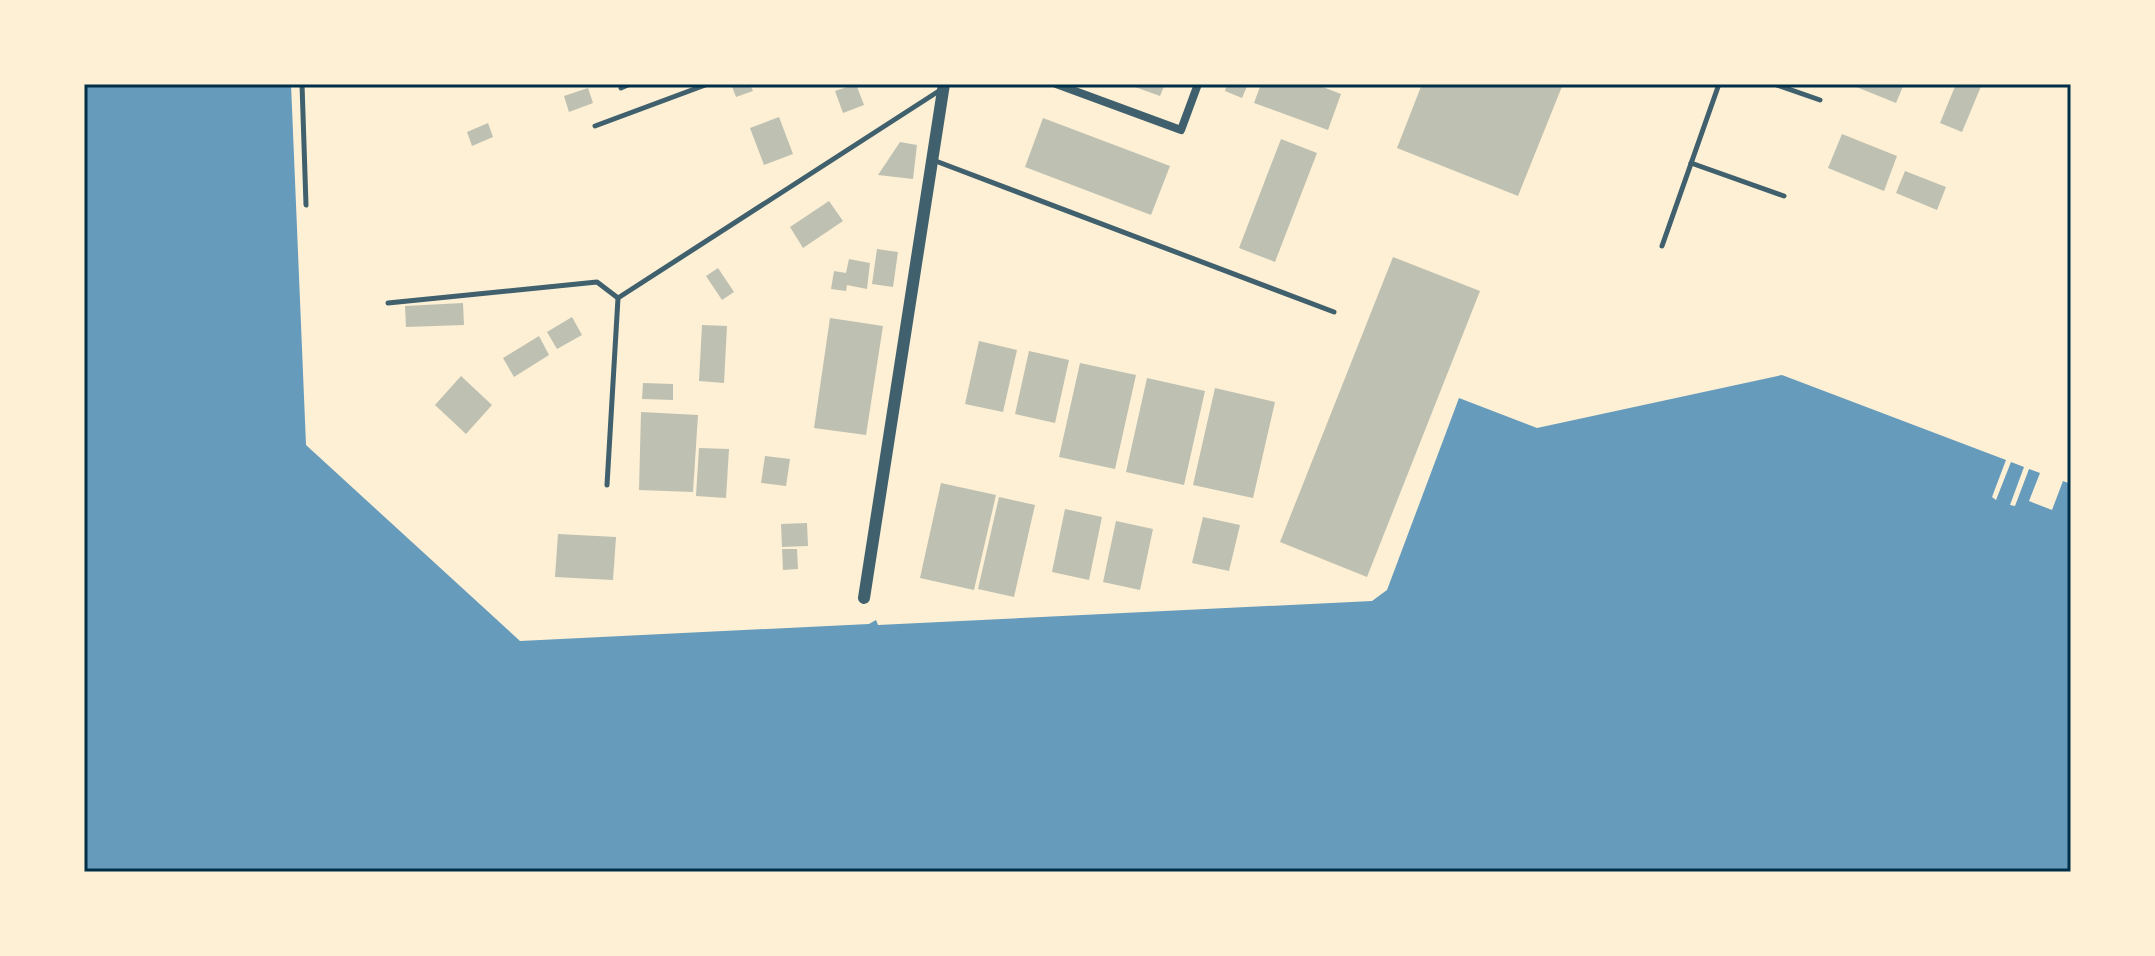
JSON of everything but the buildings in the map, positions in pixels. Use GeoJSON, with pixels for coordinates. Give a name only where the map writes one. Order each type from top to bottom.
{"type":"FeatureCollection","features":[{"type":"Feature","properties":{"kind":"street"},"geometry":{"type":"LineString","coordinates":[[1056,84],[1181,130],[1198,84]]}},
{"type":"Feature","properties":{"kind":"street"},"geometry":{"type":"LineString","coordinates":[[864,598],[943,86]]}},
{"type":"Feature","properties":{"kind":"lane"},"geometry":{"type":"LineString","coordinates":[[302,84],[306,205]]}},
{"type":"Feature","properties":{"kind":"lane"},"geometry":{"type":"LineString","coordinates":[[621,88],[630,84]]}},
{"type":"Feature","properties":{"kind":"lane"},"geometry":{"type":"LineString","coordinates":[[595,126],[708,84]]}},
{"type":"Feature","properties":{"kind":"lane"},"geometry":{"type":"LineString","coordinates":[[1662,246],[1719,84]]}},
{"type":"Feature","properties":{"kind":"lane"},"geometry":{"type":"LineString","coordinates":[[1774,84],[1820,100]]}},
{"type":"Feature","properties":{"kind":"lane"},"geometry":{"type":"LineString","coordinates":[[618,298],[943,86]]}},
{"type":"Feature","properties":{"kind":"lane"},"geometry":{"type":"LineString","coordinates":[[932,160],[1334,312]]}},
{"type":"Feature","properties":{"kind":"lane"},"geometry":{"type":"LineString","coordinates":[[1691,163],[1784,196]]}},
{"type":"Feature","properties":{"kind":"lane"},"geometry":{"type":"LineString","coordinates":[[388,303],[597,282],[618,298]]}},
{"type":"Feature","properties":{"kind":"lane"},"geometry":{"type":"LineString","coordinates":[[607,485],[618,298]]}},
{"type":"Feature","properties":{"kind":"water"},"geometry":{"type":"Polygon","coordinates":[[[84,84],[291,84],[306,445],[520,641],[869,624],[876,620],[878,625],[1372,601],[1387,590],[1459,398],[1537,428],[1782,375],[2006,460],[1992,497],[1996,500],[2011,462],[2024,467],[2010,505],[2015,506],[2029,469],[2040,473],[2029,501],[2052,510],[2063,481],[2071,484],[2071,872],[84,872],[84,84]]]}}]}
